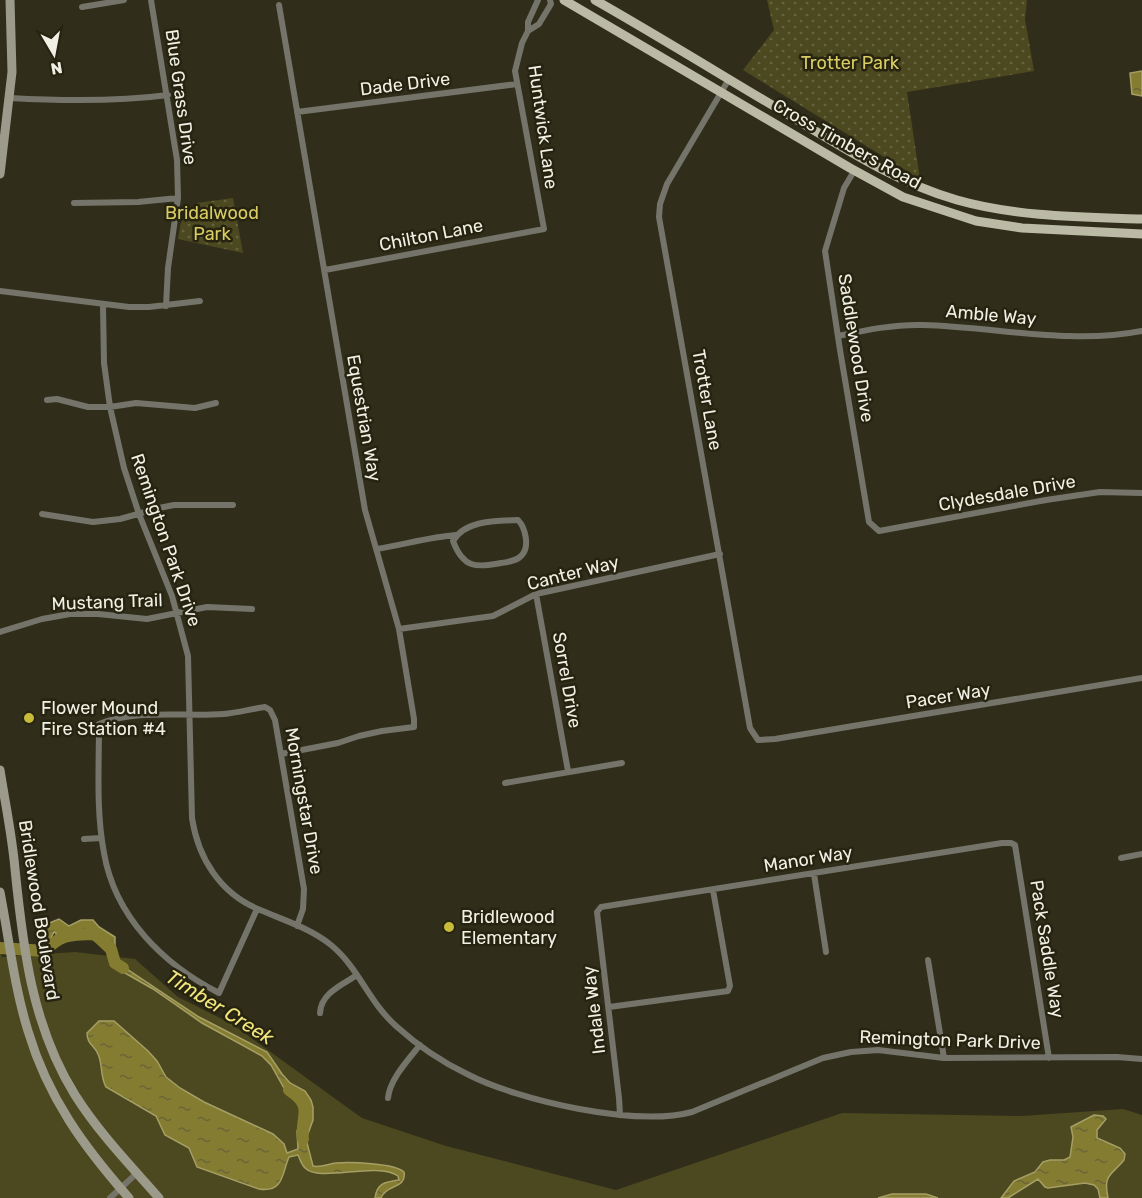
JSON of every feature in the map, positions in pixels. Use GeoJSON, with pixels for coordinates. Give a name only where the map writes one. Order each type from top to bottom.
{"type":"FeatureCollection","features":[{"type":"Feature","properties":{"kind":"main road"},"geometry":{"type":"LineString","coordinates":[[0,174],[10,98],[13,49],[10,0]]}},
{"type":"Feature","properties":{"kind":"main road","name":"Cross Timbers Road"},"geometry":{"type":"LineString","coordinates":[[564,0],[854,171],[903,197],[976,221],[1031,229],[1142,234]]}},
{"type":"Feature","properties":{"kind":"main road","name":"Cross Timbers Road"},"geometry":{"type":"LineString","coordinates":[[596,0],[861,159],[925,189],[957,200],[992,208],[1050,215],[1142,219]]}},
{"type":"Feature","properties":{"kind":"main road","name":"Bridlewood Boulevard"},"geometry":{"type":"LineString","coordinates":[[0,770],[28,974],[43,1030],[65,1078],[85,1109],[159,1198]]}},
{"type":"Feature","properties":{"kind":"main road","name":"Bridlewood Boulevard"},"geometry":{"type":"LineString","coordinates":[[0,892],[27,1030],[47,1082],[76,1133],[129,1198]]}},
{"type":"Feature","properties":{"kind":"street"},"geometry":{"type":"LineString","coordinates":[[82,7],[124,0]]}},
{"type":"Feature","properties":{"kind":"street","name":"Blue Grass Drive"},"geometry":{"type":"LineString","coordinates":[[151,0],[176,143],[178,198],[168,268],[166,306]]}},
{"type":"Feature","properties":{"kind":"street","name":"Huntwick Lane"},"geometry":{"type":"LineString","coordinates":[[538,0],[528,22],[528,32],[515,71],[543,229]]}},
{"type":"Feature","properties":{"kind":"street","name":"Huntwick Lane"},"geometry":{"type":"LineString","coordinates":[[528,32],[539,24],[551,4],[550,0]]}},
{"type":"Feature","properties":{"kind":"street","name":"Equestrian Way"},"geometry":{"type":"LineString","coordinates":[[279,6],[365,510],[399,629],[414,712],[414,727],[382,731],[338,743],[281,754]]}},
{"type":"Feature","properties":{"kind":"street","name":"Trotter Lane"},"geometry":{"type":"LineString","coordinates":[[729,79],[667,184],[660,204],[659,217],[750,728],[758,740]]}},
{"type":"Feature","properties":{"kind":"street","name":"Dade Drive"},"geometry":{"type":"LineString","coordinates":[[297,112],[517,84]]}},
{"type":"Feature","properties":{"kind":"street"},"geometry":{"type":"LineString","coordinates":[[10,98],[106,101],[168,95]]}},
{"type":"Feature","properties":{"kind":"street","name":"Saddlewood Drive"},"geometry":{"type":"LineString","coordinates":[[854,171],[844,188],[825,250],[869,522],[879,531]]}},
{"type":"Feature","properties":{"kind":"street"},"geometry":{"type":"LineString","coordinates":[[74,203],[138,202],[178,198]]}},
{"type":"Feature","properties":{"kind":"street","name":"Chilton Lane"},"geometry":{"type":"LineString","coordinates":[[325,270],[543,229]]}},
{"type":"Feature","properties":{"kind":"street"},"geometry":{"type":"LineString","coordinates":[[0,291],[104,305],[150,307],[200,301]]}},
{"type":"Feature","properties":{"kind":"street","name":"Remington Park Drive"},"geometry":{"type":"LineString","coordinates":[[104,305],[104,363],[110,407],[124,468],[139,514],[178,614],[188,656],[192,804],[194,831],[198,842],[208,865],[234,896],[330,944],[344,956],[380,1010],[420,1045],[449,1064],[486,1083],[523,1095],[575,1107],[654,1117],[692,1112],[823,1058],[851,1052],[878,1050],[944,1058],[1117,1057],[1142,1059]]}},
{"type":"Feature","properties":{"kind":"street","name":"Amble Way"},"geometry":{"type":"LineString","coordinates":[[838,336],[878,328],[921,324],[1084,336],[1142,331]]}},
{"type":"Feature","properties":{"kind":"street"},"geometry":{"type":"LineString","coordinates":[[47,400],[57,399],[88,407],[110,407],[136,403],[195,408],[216,403]]}},
{"type":"Feature","properties":{"kind":"street","name":"Clydesdale Drive"},"geometry":{"type":"LineString","coordinates":[[879,531],[1101,492],[1142,493]]}},
{"type":"Feature","properties":{"kind":"street"},"geometry":{"type":"LineString","coordinates":[[42,514],[93,522],[120,519],[174,505],[233,505]]}},
{"type":"Feature","properties":{"kind":"street"},"geometry":{"type":"LineString","coordinates":[[376,549],[425,541],[434,537],[456,535],[469,526],[494,521],[518,520],[525,530],[525,550],[522,555],[512,561],[481,567],[468,562],[458,554],[453,541],[456,535]]}},
{"type":"Feature","properties":{"kind":"street","name":"Canter Way"},"geometry":{"type":"LineString","coordinates":[[399,629],[493,616],[536,594],[720,554]]}},
{"type":"Feature","properties":{"kind":"street","name":"Sorrel Drive"},"geometry":{"type":"LineString","coordinates":[[536,594],[568,771]]}},
{"type":"Feature","properties":{"kind":"street","name":"Mustang Trail"},"geometry":{"type":"LineString","coordinates":[[0,632],[42,619],[70,614],[98,614],[147,619],[218,607],[252,609]]}},
{"type":"Feature","properties":{"kind":"street","name":"Pacer Way"},"geometry":{"type":"LineString","coordinates":[[758,740],[1142,678]]}},
{"type":"Feature","properties":{"kind":"street","name":"Morningstar Drive"},"geometry":{"type":"LineString","coordinates":[[101,838],[99,724],[110,720],[135,717],[226,714],[265,708],[270,710],[275,720],[305,894],[297,926]]}},
{"type":"Feature","properties":{"kind":"street"},"geometry":{"type":"LineString","coordinates":[[506,783],[622,763]]}},
{"type":"Feature","properties":{"kind":"street"},"geometry":{"type":"LineString","coordinates":[[84,839],[101,838],[114,887],[122,904],[142,934],[170,962],[219,993],[257,909]]}},
{"type":"Feature","properties":{"kind":"street","name":"Manor Way"},"geometry":{"type":"LineString","coordinates":[[604,906],[1002,843],[1015,845]]}},
{"type":"Feature","properties":{"kind":"street","name":"Pack Saddle Way"},"geometry":{"type":"LineString","coordinates":[[1015,845],[1049,1058]]}},
{"type":"Feature","properties":{"kind":"street"},"geometry":{"type":"LineString","coordinates":[[1121,858],[1142,854]]}},
{"type":"Feature","properties":{"kind":"street"},"geometry":{"type":"LineString","coordinates":[[814,874],[826,952]]}},
{"type":"Feature","properties":{"kind":"street"},"geometry":{"type":"LineString","coordinates":[[609,1007],[708,993],[726,993],[729,990],[713,890]]}},
{"type":"Feature","properties":{"kind":"street","name":"Indale Way"},"geometry":{"type":"LineString","coordinates":[[604,906],[597,912],[620,1114]]}},
{"type":"Feature","properties":{"kind":"street"},"geometry":{"type":"LineString","coordinates":[[928,960],[944,1058]]}},
{"type":"Feature","properties":{"kind":"street"},"geometry":{"type":"LineString","coordinates":[[320,1013],[324,999],[357,975]]}},
{"type":"Feature","properties":{"kind":"street"},"geometry":{"type":"LineString","coordinates":[[388,1098],[389,1090],[396,1077],[420,1045]]}},
{"type":"Feature","properties":{"kind":"street"},"geometry":{"type":"LineString","coordinates":[[110,1198],[137,1173]]}},
{"type":"Feature","properties":{"kind":"green space","name":"Trotter Park"},"geometry":{"type":"Polygon","coordinates":[[[767,0],[1027,0],[1025,19],[1034,71],[907,92],[920,179],[743,70],[774,30],[767,0]]]}},
{"type":"Feature","properties":{"kind":"green space","name":"Bridalwood Park"},"geometry":{"type":"Polygon","coordinates":[[[233,198],[243,253],[178,239],[181,222],[194,210],[197,203],[233,198]]]}},
{"type":"Feature","properties":{"kind":"green space"},"geometry":{"type":"Polygon","coordinates":[[[0,946],[2,957],[75,952],[135,959],[178,997],[232,1024],[362,1118],[446,1146],[616,1190],[842,1113],[1022,1116],[1123,1109],[1142,1115],[1142,1198],[0,1198],[0,946]]]}},
{"type":"Feature","properties":{"kind":"water"},"geometry":{"type":"Polygon","coordinates":[[[1142,71],[1142,96],[1132,94],[1130,73],[1142,71]]]}},
{"type":"Feature","properties":{"kind":"water"},"geometry":{"type":"Polygon","coordinates":[[[59,919],[69,926],[81,920],[93,920],[99,927],[115,937],[115,954],[118,963],[199,1017],[267,1052],[290,1083],[305,1091],[311,1100],[313,1120],[306,1139],[313,1166],[336,1163],[382,1165],[404,1172],[402,1181],[387,1190],[381,1198],[375,1198],[380,1186],[399,1180],[398,1176],[376,1171],[312,1172],[305,1168],[298,1155],[289,1157],[278,1185],[267,1189],[259,1189],[197,1167],[189,1148],[165,1135],[156,1116],[106,1087],[98,1054],[87,1037],[87,1033],[99,1021],[114,1021],[148,1051],[166,1077],[180,1088],[204,1102],[273,1134],[284,1144],[287,1153],[298,1149],[297,1131],[307,1117],[302,1099],[285,1090],[271,1065],[262,1056],[202,1023],[153,989],[116,968],[113,951],[88,937],[84,931],[78,930],[71,934],[72,938],[66,941],[57,940],[54,932],[49,942],[43,941],[42,926],[59,919]]]}},
{"type":"Feature","properties":{"kind":"water"},"geometry":{"type":"Polygon","coordinates":[[[1094,1115],[1103,1116],[1106,1119],[1097,1130],[1097,1138],[1120,1148],[1125,1154],[1124,1160],[1107,1180],[1108,1198],[1100,1198],[1098,1189],[1094,1185],[1085,1183],[1048,1188],[1038,1179],[1008,1198],[1001,1198],[1014,1181],[1035,1172],[1043,1162],[1064,1160],[1070,1157],[1073,1137],[1071,1127],[1094,1115]]]}},
{"type":"Feature","properties":{"kind":"water"},"geometry":{"type":"Polygon","coordinates":[[[892,1194],[926,1194],[938,1198],[878,1198],[892,1194]]]}},
{"type":"Feature","properties":{"kind":"waterway","name":"Timber Creek"},"geometry":{"type":"LineString","coordinates":[[0,948],[45,951],[67,936],[95,934],[111,949],[115,963],[123,968]]}},
{"type":"Feature","properties":{"kind":"waterway","name":"Timber Creek"},"geometry":{"type":"LineString","coordinates":[[289,1090],[302,1101],[304,1107],[303,1139]]}},
{"type":"Feature","properties":{"kind":"place","name":"Flower Mound Fire Station #4"},"geometry":{"type":"Point","coordinates":[29,718]}},
{"type":"Feature","properties":{"kind":"place","name":"Bridlewood Elementary"},"geometry":{"type":"Point","coordinates":[449,927]}}]}
